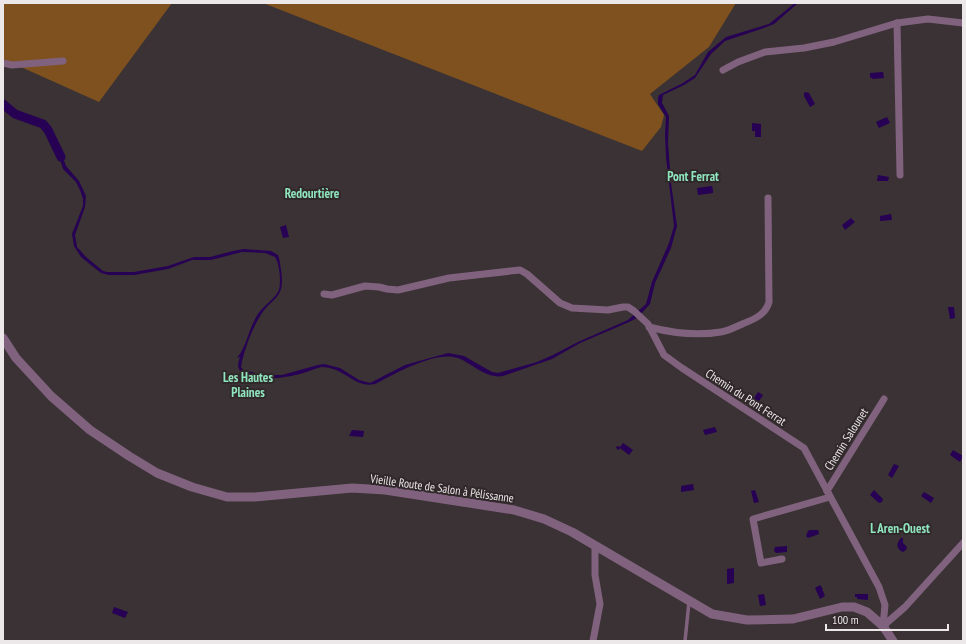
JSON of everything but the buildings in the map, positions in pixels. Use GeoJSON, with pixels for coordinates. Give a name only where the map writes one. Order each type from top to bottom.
{"type":"FeatureCollection","features":[{"type":"Feature","properties":{"kind":"street"},"geometry":{"type":"LineString","coordinates":[[723,70],[738,62],[765,52],[804,48],[834,42],[897,23],[928,19],[963,23]]}},
{"type":"Feature","properties":{"kind":"street"},"geometry":{"type":"LineString","coordinates":[[897,23],[900,175]]}},
{"type":"Feature","properties":{"kind":"street"},"geometry":{"type":"LineString","coordinates":[[3,63],[12,65],[63,61]]}},
{"type":"Feature","properties":{"kind":"street"},"geometry":{"type":"LineString","coordinates":[[649,327],[666,331],[688,333],[722,332],[758,317],[768,307],[768,198]]}},
{"type":"Feature","properties":{"kind":"street","name":"Chemin du Pont Ferrat"},"geometry":{"type":"LineString","coordinates":[[324,294],[332,295],[364,286],[398,290],[449,278],[520,270],[527,274],[560,303],[572,308],[608,310],[623,306],[628,307],[634,311],[649,327],[664,355],[804,448],[879,587],[885,605],[883,626]]}},
{"type":"Feature","properties":{"kind":"street","name":"Vieille Route de Salon à Pélissanne"},"geometry":{"type":"LineString","coordinates":[[3,338],[16,358],[50,396],[90,430],[157,473],[192,487],[227,497],[255,497],[352,488],[385,490],[514,510],[544,519],[572,532],[712,614],[747,620],[793,619],[842,607],[854,607],[867,612],[883,626],[893,641]]}},
{"type":"Feature","properties":{"kind":"street","name":"Chemin Salounet"},"geometry":{"type":"LineString","coordinates":[[828,494],[884,398]]}},
{"type":"Feature","properties":{"kind":"street"},"geometry":{"type":"LineString","coordinates":[[782,559],[761,562],[753,519],[828,494]]}},
{"type":"Feature","properties":{"kind":"street"},"geometry":{"type":"LineString","coordinates":[[883,626],[905,607],[963,543]]}},
{"type":"Feature","properties":{"kind":"street"},"geometry":{"type":"LineString","coordinates":[[593,641],[600,604],[595,575],[595,546]]}},
{"type":"Feature","properties":{"kind":"lane"},"geometry":{"type":"LineString","coordinates":[[685,641],[689,601]]}},
{"type":"Feature","properties":{"kind":"shaded area"},"geometry":{"type":"Polygon","coordinates":[[[3,3],[172,3],[99,102],[3,59],[3,3]]]}},
{"type":"Feature","properties":{"kind":"shaded area"},"geometry":{"type":"Polygon","coordinates":[[[263,3],[736,3],[709,47],[650,94],[664,115],[661,127],[642,151],[263,3]]]}},
{"type":"Feature","properties":{"kind":"shaded area"},"geometry":{"type":"Polygon","coordinates":[[[795,3],[798,3],[774,24],[725,41],[711,54],[695,78],[663,95],[662,103],[669,116],[668,143],[671,183],[677,226],[671,248],[655,283],[650,304],[637,318],[629,322],[580,343],[552,359],[503,376],[485,373],[458,358],[449,356],[438,357],[415,364],[375,384],[369,385],[359,383],[341,372],[325,367],[280,378],[260,378],[247,375],[239,369],[238,364],[240,357],[237,358],[258,314],[279,290],[280,273],[275,257],[265,253],[242,252],[211,260],[192,260],[168,269],[134,275],[109,275],[101,273],[81,257],[74,246],[72,234],[83,206],[83,199],[76,182],[63,169],[53,140],[58,144],[66,166],[79,181],[86,196],[85,207],[75,235],[77,247],[86,257],[103,271],[134,272],[168,266],[194,257],[210,257],[244,249],[271,251],[278,255],[282,280],[281,287],[279,293],[259,318],[254,328],[242,361],[241,367],[243,370],[264,375],[282,375],[324,364],[340,368],[359,380],[370,383],[405,365],[448,353],[464,356],[492,372],[498,373],[537,362],[628,320],[646,304],[652,282],[669,243],[674,226],[666,157],[666,117],[658,104],[659,95],[695,75],[708,52],[726,37],[769,24],[795,3]]]}},
{"type":"Feature","properties":{"kind":"shaded area"},"geometry":{"type":"Polygon","coordinates":[[[883,72],[884,78],[873,79],[870,77],[870,73],[883,72]]]}},
{"type":"Feature","properties":{"kind":"shaded area"},"geometry":{"type":"Polygon","coordinates":[[[804,93],[809,93],[815,104],[810,107],[804,96],[804,93]]]}},
{"type":"Feature","properties":{"kind":"shaded area"},"geometry":{"type":"Polygon","coordinates":[[[887,117],[890,123],[879,128],[876,122],[887,117]]]}},
{"type":"Feature","properties":{"kind":"shaded area"},"geometry":{"type":"Polygon","coordinates":[[[752,123],[761,124],[761,137],[755,137],[755,131],[752,131],[752,123]]]}},
{"type":"Feature","properties":{"kind":"shaded area"},"geometry":{"type":"Polygon","coordinates":[[[878,175],[889,177],[888,181],[877,181],[878,175]]]}},
{"type":"Feature","properties":{"kind":"shaded area"},"geometry":{"type":"Polygon","coordinates":[[[712,186],[713,193],[698,195],[697,188],[712,186]]]}},
{"type":"Feature","properties":{"kind":"shaded area"},"geometry":{"type":"Polygon","coordinates":[[[891,214],[892,220],[880,221],[880,216],[891,214]]]}},
{"type":"Feature","properties":{"kind":"shaded area"},"geometry":{"type":"Polygon","coordinates":[[[851,218],[855,222],[845,230],[842,225],[851,218]]]}},
{"type":"Feature","properties":{"kind":"shaded area"},"geometry":{"type":"Polygon","coordinates":[[[286,225],[289,237],[283,238],[280,227],[286,225]]]}},
{"type":"Feature","properties":{"kind":"shaded area"},"geometry":{"type":"Polygon","coordinates":[[[948,307],[954,307],[955,318],[950,319],[948,307]]]}},
{"type":"Feature","properties":{"kind":"shaded area"},"geometry":{"type":"Polygon","coordinates":[[[758,392],[763,395],[757,404],[752,401],[758,392]]]}},
{"type":"Feature","properties":{"kind":"shaded area"},"geometry":{"type":"Polygon","coordinates":[[[715,427],[717,432],[705,435],[703,430],[715,427]]]}},
{"type":"Feature","properties":{"kind":"shaded area"},"geometry":{"type":"Polygon","coordinates":[[[352,430],[364,431],[363,437],[349,436],[352,430]]]}},
{"type":"Feature","properties":{"kind":"shaded area"},"geometry":{"type":"Polygon","coordinates":[[[623,443],[633,450],[629,455],[620,448],[619,450],[616,448],[617,446],[620,447],[623,443]]]}},
{"type":"Feature","properties":{"kind":"shaded area"},"geometry":{"type":"Polygon","coordinates":[[[953,450],[963,456],[960,462],[950,455],[953,450]]]}},
{"type":"Feature","properties":{"kind":"shaded area"},"geometry":{"type":"Polygon","coordinates":[[[894,464],[899,466],[892,478],[888,475],[894,464]]]}},
{"type":"Feature","properties":{"kind":"shaded area"},"geometry":{"type":"Polygon","coordinates":[[[693,484],[694,490],[681,492],[681,486],[693,484]]]}},
{"type":"Feature","properties":{"kind":"shaded area"},"geometry":{"type":"Polygon","coordinates":[[[755,490],[759,502],[754,503],[751,491],[755,490]]]}},
{"type":"Feature","properties":{"kind":"shaded area"},"geometry":{"type":"Polygon","coordinates":[[[874,490],[883,499],[882,502],[879,503],[870,495],[874,490]]]}},
{"type":"Feature","properties":{"kind":"shaded area"},"geometry":{"type":"Polygon","coordinates":[[[924,492],[934,498],[931,503],[921,496],[924,492]]]}},
{"type":"Feature","properties":{"kind":"shaded area"},"geometry":{"type":"Polygon","coordinates":[[[810,530],[818,530],[819,534],[808,538],[806,536],[810,530]]]}},
{"type":"Feature","properties":{"kind":"shaded area"},"geometry":{"type":"Polygon","coordinates":[[[901,538],[903,538],[903,543],[907,547],[903,552],[898,546],[898,542],[901,538]]]}},
{"type":"Feature","properties":{"kind":"shaded area"},"geometry":{"type":"Polygon","coordinates":[[[787,546],[787,552],[776,553],[774,551],[775,547],[787,546]]]}},
{"type":"Feature","properties":{"kind":"shaded area"},"geometry":{"type":"Polygon","coordinates":[[[734,568],[734,583],[727,584],[727,569],[734,568]]]}},
{"type":"Feature","properties":{"kind":"shaded area"},"geometry":{"type":"Polygon","coordinates":[[[820,585],[825,596],[820,599],[815,588],[820,585]]]}},
{"type":"Feature","properties":{"kind":"shaded area"},"geometry":{"type":"Polygon","coordinates":[[[764,594],[766,605],[760,606],[758,595],[764,594]]]}},
{"type":"Feature","properties":{"kind":"shaded area"},"geometry":{"type":"Polygon","coordinates":[[[855,594],[868,594],[868,600],[857,599],[855,594]]]}},
{"type":"Feature","properties":{"kind":"shaded area"},"geometry":{"type":"Polygon","coordinates":[[[114,607],[128,612],[125,618],[112,613],[114,607]]]}},
{"type":"Feature","properties":{"kind":"waterway"},"geometry":{"type":"LineString","coordinates":[[3,104],[15,114],[43,124],[48,130],[61,157]]}},
{"type":"Feature","properties":{"kind":"district","name":"Pont Ferrat"},"geometry":{"type":"Point","coordinates":[693,176]}},
{"type":"Feature","properties":{"kind":"district","name":"Redourtière"},"geometry":{"type":"Point","coordinates":[312,193]}},
{"type":"Feature","properties":{"kind":"district","name":"Les Hautes Plaines"},"geometry":{"type":"Point","coordinates":[248,384]}},
{"type":"Feature","properties":{"kind":"district","name":"L Aren-Ouest"},"geometry":{"type":"Point","coordinates":[900,528]}}]}
